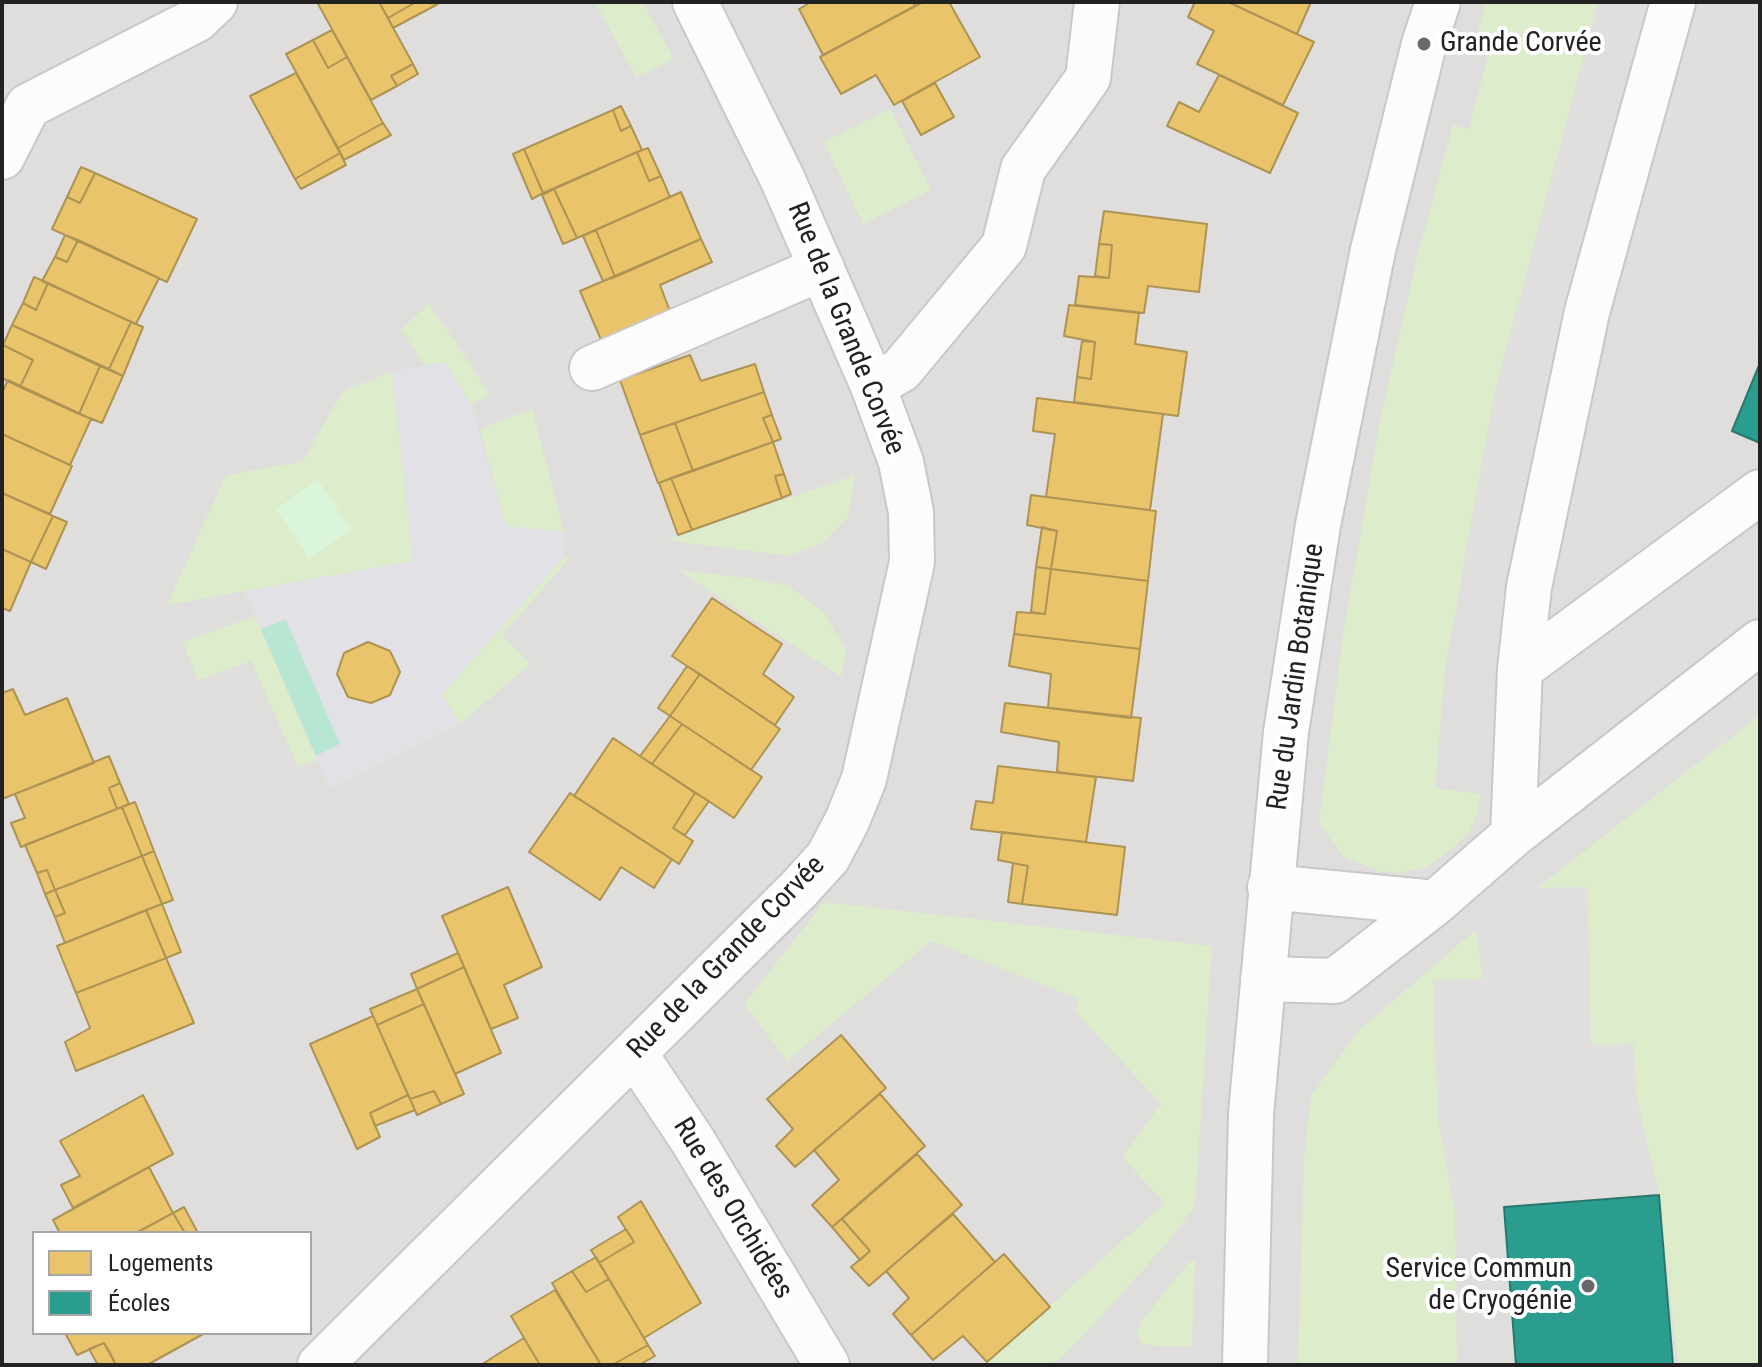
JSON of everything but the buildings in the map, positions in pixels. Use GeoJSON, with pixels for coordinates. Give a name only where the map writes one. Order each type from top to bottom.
{"type":"FeatureCollection","features":[{"type":"Feature","properties":{"kind":"street"},"geometry":{"type":"LineString","coordinates":[[2,157],[28,106],[196,20],[215,2]]}},
{"type":"Feature","properties":{"kind":"street","name":"Rue de la Grande Corvée"},"geometry":{"type":"LineString","coordinates":[[320,1365],[799,889],[828,857],[864,779],[912,562],[911,512],[901,462],[873,386],[782,178],[695,2]]}},
{"type":"Feature","properties":{"kind":"street"},"geometry":{"type":"LineString","coordinates":[[873,386],[901,370],[1004,246],[1023,169],[1088,78],[1097,2]]}},
{"type":"Feature","properties":{"kind":"street","name":"Rue du Jardin Botanique"},"geometry":{"type":"LineString","coordinates":[[1245,1365],[1251,1114],[1286,732],[1318,525],[1377,231],[1424,44],[1438,2]]}},
{"type":"Feature","properties":{"kind":"street"},"geometry":{"type":"LineString","coordinates":[[1513,835],[1520,669],[1529,587],[1587,312],[1673,2]]}},
{"type":"Feature","properties":{"kind":"street"},"geometry":{"type":"LineString","coordinates":[[592,368],[822,268]]}},
{"type":"Feature","properties":{"kind":"street"},"geometry":{"type":"LineString","coordinates":[[1520,669],[1760,492]]}},
{"type":"Feature","properties":{"kind":"street"},"geometry":{"type":"LineString","coordinates":[[1263,979],[1335,981],[1435,903],[1513,835],[1760,642]]}},
{"type":"Feature","properties":{"kind":"street"},"geometry":{"type":"LineString","coordinates":[[1270,887],[1435,903]]}},
{"type":"Feature","properties":{"kind":"street","name":"Rue des Orchidées"},"geometry":{"type":"LineString","coordinates":[[635,1054],[693,1141],[827,1365]]}},
{"type":"Feature","properties":{"kind":"shaded area"},"geometry":{"type":"Polygon","coordinates":[[[2,2],[1760,2],[1760,1365],[2,1365],[2,2]]]}},
{"type":"Feature","properties":{"kind":"shaded area"},"geometry":{"type":"Polygon","coordinates":[[[1598,2],[1647,2],[1589,212],[1511,586],[1461,577],[1494,396],[1598,2]]]}},
{"type":"Feature","properties":{"kind":"shaded area"},"geometry":{"type":"Polygon","coordinates":[[[1698,2],[1760,2],[1760,321],[1686,506],[1564,534],[1642,201],[1698,2]]]}},
{"type":"Feature","properties":{"kind":"shaded area"},"geometry":{"type":"Polygon","coordinates":[[[445,362],[471,404],[506,526],[564,532],[565,556],[442,694],[460,724],[330,788],[316,756],[340,744],[286,619],[261,629],[244,591],[413,561],[392,371],[445,362]],[[368,642],[344,653],[337,674],[348,697],[371,703],[390,695],[400,672],[390,651],[368,642]]]}},
{"type":"Feature","properties":{"kind":"shaded area"},"geometry":{"type":"Polygon","coordinates":[[[1760,547],[1760,600],[1641,694],[1615,662],[1760,547]]]}},
{"type":"Feature","properties":{"kind":"shaded area"},"geometry":{"type":"Polygon","coordinates":[[[1760,685],[1760,714],[1721,746],[1708,727],[1760,685]]]}},
{"type":"Feature","properties":{"kind":"shaded area"},"geometry":{"type":"Polygon","coordinates":[[[1587,887],[1591,1045],[1634,1044],[1636,1095],[1659,1195],[1455,1213],[1438,1118],[1433,980],[1483,979],[1476,930],[1537,888],[1587,887]]]}},
{"type":"Feature","properties":{"kind":"green space"},"geometry":{"type":"Polygon","coordinates":[[[595,2],[643,2],[674,59],[636,77],[595,2]]]}},
{"type":"Feature","properties":{"kind":"green space"},"geometry":{"type":"Polygon","coordinates":[[[1486,2],[1598,2],[1494,396],[1445,670],[1435,788],[1480,794],[1478,813],[1469,832],[1426,868],[1398,873],[1377,871],[1343,856],[1319,823],[1343,636],[1380,420],[1418,254],[1453,125],[1469,129],[1488,56],[1472,51],[1486,2]]]}},
{"type":"Feature","properties":{"kind":"green space"},"geometry":{"type":"Polygon","coordinates":[[[890,109],[931,190],[863,224],[824,142],[890,109]]]}},
{"type":"Feature","properties":{"kind":"green space"},"geometry":{"type":"Polygon","coordinates":[[[429,304],[490,395],[471,404],[445,362],[426,367],[401,329],[429,304]]]}},
{"type":"Feature","properties":{"kind":"green space"},"geometry":{"type":"Polygon","coordinates":[[[392,371],[413,561],[167,605],[226,475],[302,462],[342,392],[392,371]]]}},
{"type":"Feature","properties":{"kind":"green space"},"geometry":{"type":"Polygon","coordinates":[[[532,409],[564,532],[506,527],[480,429],[532,409]]]}},
{"type":"Feature","properties":{"kind":"green space"},"geometry":{"type":"Polygon","coordinates":[[[855,475],[848,517],[824,542],[789,556],[666,540],[855,475]]]}},
{"type":"Feature","properties":{"kind":"green space"},"geometry":{"type":"Polygon","coordinates":[[[318,480],[351,530],[308,558],[276,509],[318,480]]]}},
{"type":"Feature","properties":{"kind":"green space"},"geometry":{"type":"Polygon","coordinates":[[[565,556],[569,559],[502,635],[530,664],[460,724],[442,694],[565,556]]]}},
{"type":"Feature","properties":{"kind":"green space"},"geometry":{"type":"Polygon","coordinates":[[[680,571],[750,578],[790,587],[825,614],[846,650],[841,677],[680,571]]]}},
{"type":"Feature","properties":{"kind":"green space"},"geometry":{"type":"Polygon","coordinates":[[[255,616],[317,760],[298,767],[251,661],[198,680],[183,642],[255,616]]]}},
{"type":"Feature","properties":{"kind":"green space"},"geometry":{"type":"Polygon","coordinates":[[[285,619],[340,744],[316,756],[261,629],[285,619]]]}},
{"type":"Feature","properties":{"kind":"green space"},"geometry":{"type":"Polygon","coordinates":[[[1760,714],[1760,1365],[1678,1365],[1659,1195],[1636,1095],[1634,1045],[1591,1046],[1587,887],[1537,888],[1760,714]]]}},
{"type":"Feature","properties":{"kind":"green space"},"geometry":{"type":"Polygon","coordinates":[[[824,902],[1212,946],[1195,1205],[1174,1235],[1110,1307],[1062,1357],[1048,1365],[983,1365],[1165,1203],[1122,1157],[1161,1104],[1075,1011],[1079,999],[931,941],[787,1061],[744,1004],[824,902]]]}},
{"type":"Feature","properties":{"kind":"green space"},"geometry":{"type":"Polygon","coordinates":[[[1476,930],[1483,979],[1433,980],[1438,1118],[1455,1213],[1457,1365],[1298,1365],[1304,1161],[1311,1096],[1358,1031],[1476,930]]]}},
{"type":"Feature","properties":{"kind":"green space"},"geometry":{"type":"Polygon","coordinates":[[[1195,1260],[1192,1346],[1142,1344],[1137,1336],[1140,1323],[1188,1263],[1195,1260]]]}},
{"type":"Feature","properties":{"kind":"place","name":"Grande Corvée"},"geometry":{"type":"Point","coordinates":[1424,44]}},
{"type":"Feature","properties":{"kind":"place","name":"Service Commun de Cryogénie"},"geometry":{"type":"Point","coordinates":[1588,1286]}}]}
